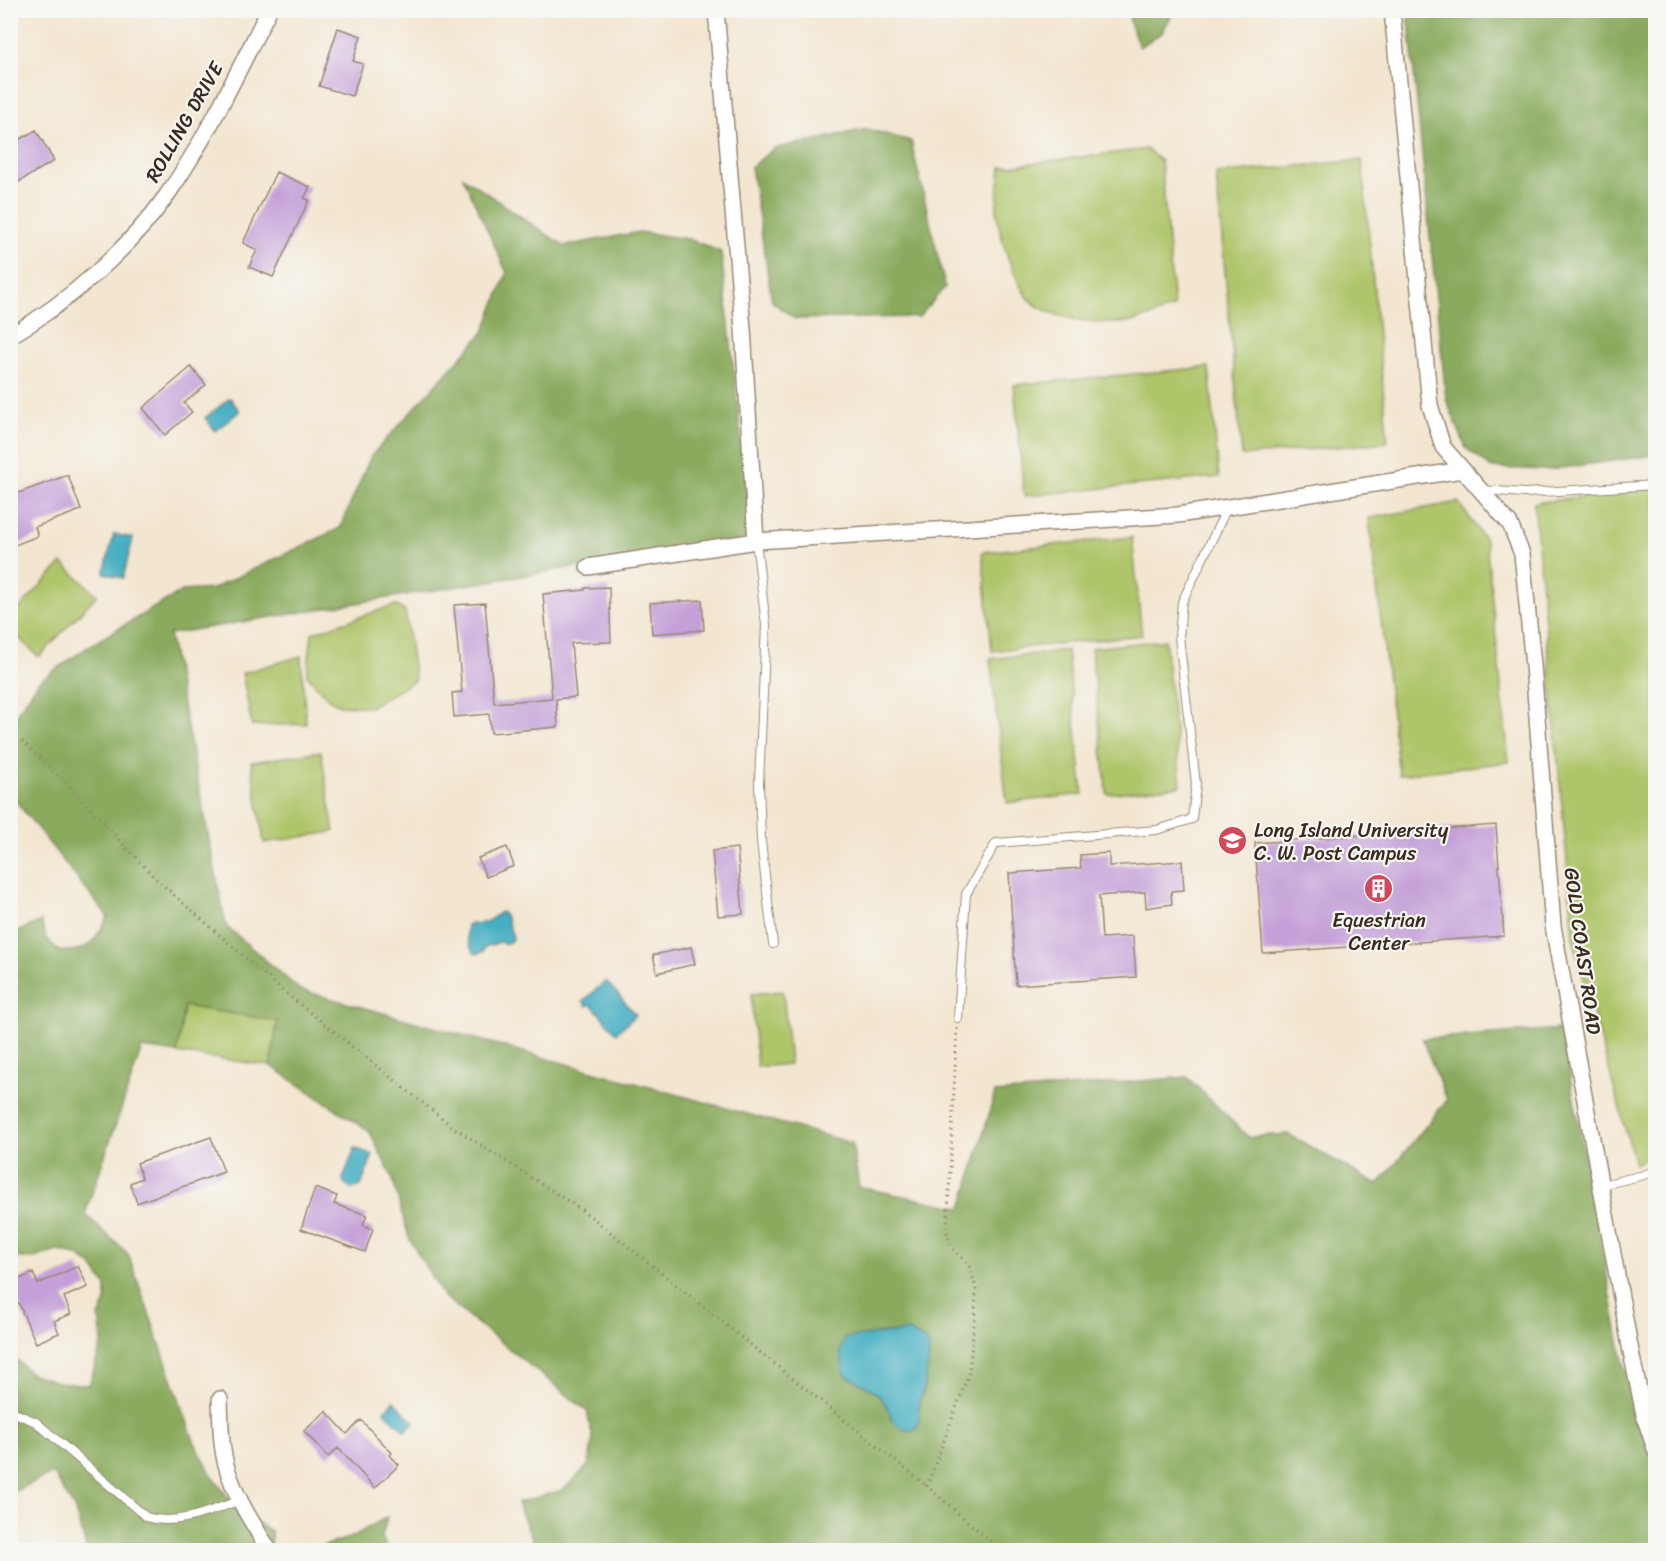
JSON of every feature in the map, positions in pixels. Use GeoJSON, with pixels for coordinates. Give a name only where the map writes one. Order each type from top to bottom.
{"type":"FeatureCollection","features":[{"type":"Feature","properties":{"kind":"street","name":"ROLLING DRIVE"},"geometry":{"type":"LineString","coordinates":[[10,336],[59,303],[122,248],[166,197],[204,138],[269,10]]}},
{"type":"Feature","properties":{"kind":"street"},"geometry":{"type":"LineString","coordinates":[[716,10],[743,329],[756,541]]}},
{"type":"Feature","properties":{"kind":"street","name":"GOLD COAST ROAD"},"geometry":{"type":"LineString","coordinates":[[1392,10],[1430,405],[1443,447],[1510,525],[1522,554],[1553,926],[1632,1357],[1645,1419],[1656,1452]]}},
{"type":"Feature","properties":{"kind":"street"},"geometry":{"type":"LineString","coordinates":[[588,567],[756,541],[1178,515],[1462,470]]}},
{"type":"Feature","properties":{"kind":"street"},"geometry":{"type":"LineString","coordinates":[[220,1399],[222,1443],[229,1476],[269,1551]]}},
{"type":"Feature","properties":{"kind":"lane"},"geometry":{"type":"LineString","coordinates":[[1481,490],[1525,493],[1656,484]]}},
{"type":"Feature","properties":{"kind":"lane"},"geometry":{"type":"LineString","coordinates":[[958,1018],[966,894],[996,843],[1156,830],[1192,819],[1196,784],[1179,637],[1182,602],[1227,508]]}},
{"type":"Feature","properties":{"kind":"lane"},"geometry":{"type":"LineString","coordinates":[[756,541],[766,625],[759,783],[761,841],[773,944]]}},
{"type":"Feature","properties":{"kind":"lane"},"geometry":{"type":"LineString","coordinates":[[1602,1185],[1656,1170]]}},
{"type":"Feature","properties":{"kind":"lane"},"geometry":{"type":"LineString","coordinates":[[10,1411],[36,1422],[146,1517],[159,1521],[173,1521],[241,1500]]}},
{"type":"Feature","properties":{"kind":"path"},"geometry":{"type":"LineString","coordinates":[[22,741],[62,779],[157,880],[282,990],[453,1127],[585,1212],[927,1486],[1000,1551]]}},
{"type":"Feature","properties":{"kind":"path"},"geometry":{"type":"LineString","coordinates":[[927,1486],[969,1373],[975,1314],[976,1288],[969,1265],[952,1248],[947,1232],[958,1018]]}},
{"type":"Feature","properties":{"kind":"green space"},"geometry":{"type":"Polygon","coordinates":[[[1129,10],[1174,11],[1162,33],[1139,47],[1130,22],[1129,10]]]}},
{"type":"Feature","properties":{"kind":"green space"},"geometry":{"type":"Polygon","coordinates":[[[1408,11],[1655,11],[1655,455],[1548,470],[1492,468],[1466,448],[1446,399],[1408,11]]]}},
{"type":"Feature","properties":{"kind":"green space"},"geometry":{"type":"Polygon","coordinates":[[[867,129],[911,141],[945,287],[919,317],[795,319],[772,301],[751,167],[773,149],[867,129]]]}},
{"type":"Feature","properties":{"kind":"green space"},"geometry":{"type":"Polygon","coordinates":[[[1146,149],[1161,161],[1174,307],[1135,321],[1111,323],[1084,321],[1058,315],[1036,305],[1029,299],[1016,277],[1001,235],[997,207],[1001,167],[1146,149]]]}},
{"type":"Feature","properties":{"kind":"green space"},"geometry":{"type":"Polygon","coordinates":[[[1362,160],[1388,442],[1242,456],[1216,174],[1362,160]]]}},
{"type":"Feature","properties":{"kind":"green space"},"geometry":{"type":"Polygon","coordinates":[[[463,177],[564,246],[639,232],[689,239],[721,252],[752,538],[169,634],[226,926],[300,990],[852,1143],[859,1187],[962,1208],[995,1093],[1187,1077],[1248,1137],[1288,1134],[1378,1185],[1447,1100],[1422,1039],[1561,1029],[1622,1357],[1655,1476],[1656,1550],[533,1550],[533,1540],[517,1503],[563,1490],[588,1466],[593,1439],[587,1411],[443,1296],[409,1238],[392,1177],[369,1131],[271,1066],[277,1021],[184,1006],[177,1053],[142,1048],[85,1214],[128,1254],[194,1441],[213,1477],[229,1499],[244,1514],[271,1531],[272,1550],[87,1550],[74,1508],[53,1473],[11,1493],[11,1354],[30,1373],[58,1382],[89,1385],[102,1342],[99,1317],[106,1301],[106,1286],[92,1266],[77,1255],[58,1251],[30,1259],[11,1254],[11,932],[17,932],[41,921],[46,938],[59,951],[78,950],[95,939],[108,917],[11,795],[11,722],[39,681],[91,645],[182,591],[212,589],[340,528],[371,456],[484,332],[507,273],[463,177]],[[908,1331],[875,1334],[879,1394],[888,1407],[892,1421],[919,1420],[919,1401],[924,1389],[908,1331]]]}},
{"type":"Feature","properties":{"kind":"green space"},"geometry":{"type":"Polygon","coordinates":[[[1209,367],[1219,477],[1024,496],[1014,385],[1209,367]]]}},
{"type":"Feature","properties":{"kind":"green space"},"geometry":{"type":"Polygon","coordinates":[[[1655,487],[1656,1154],[1635,1164],[1575,947],[1534,503],[1655,487]]]}},
{"type":"Feature","properties":{"kind":"green space"},"geometry":{"type":"Polygon","coordinates":[[[1458,502],[1486,541],[1509,762],[1399,775],[1369,518],[1458,502]]]}},
{"type":"Feature","properties":{"kind":"green space"},"geometry":{"type":"Polygon","coordinates":[[[1132,537],[1142,635],[992,651],[982,552],[1132,537]]]}},
{"type":"Feature","properties":{"kind":"green space"},"geometry":{"type":"Polygon","coordinates":[[[62,563],[97,595],[39,657],[11,631],[11,617],[62,563]]]}},
{"type":"Feature","properties":{"kind":"green space"},"geometry":{"type":"Polygon","coordinates":[[[395,605],[405,611],[415,680],[370,707],[340,705],[328,699],[307,675],[312,633],[395,605]]]}},
{"type":"Feature","properties":{"kind":"green space"},"geometry":{"type":"Polygon","coordinates":[[[1165,640],[1181,786],[1107,794],[1091,648],[1165,640]]]}},
{"type":"Feature","properties":{"kind":"green space"},"geometry":{"type":"Polygon","coordinates":[[[1067,650],[1083,794],[1007,803],[990,659],[1067,650]]]}},
{"type":"Feature","properties":{"kind":"green space"},"geometry":{"type":"Polygon","coordinates":[[[301,656],[306,724],[252,726],[242,673],[301,656]]]}},
{"type":"Feature","properties":{"kind":"green space"},"geometry":{"type":"Polygon","coordinates":[[[321,751],[334,832],[264,843],[251,762],[321,751]]]}},
{"type":"Feature","properties":{"kind":"green space"},"geometry":{"type":"Polygon","coordinates":[[[783,991],[790,1064],[757,1067],[751,994],[783,991]]]}},
{"type":"Feature","properties":{"kind":"green space"},"geometry":{"type":"Polygon","coordinates":[[[184,1006],[278,1021],[271,1066],[177,1053],[184,1006]]]}},
{"type":"Feature","properties":{"kind":"green space"},"geometry":{"type":"Polygon","coordinates":[[[387,1517],[382,1537],[388,1550],[310,1550],[352,1537],[387,1517]]]}},
{"type":"Feature","properties":{"kind":"water"},"geometry":{"type":"Polygon","coordinates":[[[230,398],[240,411],[215,431],[205,418],[230,398]]]}},
{"type":"Feature","properties":{"kind":"water"},"geometry":{"type":"Polygon","coordinates":[[[114,534],[133,538],[123,578],[104,573],[114,534]]]}},
{"type":"Feature","properties":{"kind":"water"},"geometry":{"type":"Polygon","coordinates":[[[501,912],[505,915],[513,937],[511,941],[485,947],[483,952],[476,954],[468,941],[467,925],[480,924],[501,912]]]}},
{"type":"Feature","properties":{"kind":"water"},"geometry":{"type":"Polygon","coordinates":[[[606,981],[636,1015],[616,1033],[591,1004],[587,1006],[583,1001],[606,981]]]}},
{"type":"Feature","properties":{"kind":"water"},"geometry":{"type":"Polygon","coordinates":[[[355,1148],[373,1155],[361,1186],[353,1189],[345,1185],[343,1179],[355,1148]]]}},
{"type":"Feature","properties":{"kind":"water"},"geometry":{"type":"Polygon","coordinates":[[[908,1331],[928,1342],[929,1358],[924,1389],[919,1401],[919,1420],[915,1430],[905,1430],[892,1421],[885,1403],[875,1392],[844,1374],[840,1351],[845,1338],[908,1331]]]}},
{"type":"Feature","properties":{"kind":"water"},"geometry":{"type":"Polygon","coordinates":[[[394,1401],[414,1422],[405,1431],[384,1411],[394,1401]]]}},
{"type":"Feature","properties":{"kind":"building"},"geometry":{"type":"Polygon","coordinates":[[[338,28],[361,36],[353,61],[363,64],[352,96],[319,86],[338,28]]]}},
{"type":"Feature","properties":{"kind":"building"},"geometry":{"type":"Polygon","coordinates":[[[36,130],[54,161],[10,187],[10,145],[36,130]]]}},
{"type":"Feature","properties":{"kind":"building"},"geometry":{"type":"Polygon","coordinates":[[[276,172],[310,187],[304,198],[309,200],[273,277],[249,267],[257,250],[243,243],[276,172]]]}},
{"type":"Feature","properties":{"kind":"building"},"geometry":{"type":"Polygon","coordinates":[[[191,367],[206,385],[184,403],[192,412],[165,435],[143,408],[191,367]]]}},
{"type":"Feature","properties":{"kind":"building"},"geometry":{"type":"Polygon","coordinates":[[[68,475],[81,510],[35,527],[38,536],[10,547],[10,496],[68,475]]]}},
{"type":"Feature","properties":{"kind":"building"},"geometry":{"type":"Polygon","coordinates":[[[609,587],[611,642],[571,643],[576,697],[556,699],[558,727],[491,733],[489,714],[454,717],[452,693],[462,692],[454,605],[485,603],[494,703],[552,698],[543,594],[609,587]]]}},
{"type":"Feature","properties":{"kind":"building"},"geometry":{"type":"Polygon","coordinates":[[[702,600],[704,630],[652,634],[650,603],[702,600]]]}},
{"type":"Feature","properties":{"kind":"building","name":"Equestrian Center"},"geometry":{"type":"Polygon","coordinates":[[[1496,825],[1504,936],[1263,953],[1255,843],[1496,825]]]}},
{"type":"Feature","properties":{"kind":"building"},"geometry":{"type":"Polygon","coordinates":[[[507,847],[514,866],[486,877],[478,858],[507,847]]]}},
{"type":"Feature","properties":{"kind":"building"},"geometry":{"type":"Polygon","coordinates":[[[737,848],[743,914],[718,916],[712,851],[737,848]]]}},
{"type":"Feature","properties":{"kind":"building"},"geometry":{"type":"Polygon","coordinates":[[[1109,853],[1109,866],[1182,861],[1184,890],[1171,891],[1172,904],[1146,908],[1145,892],[1099,896],[1102,938],[1133,936],[1136,977],[1016,985],[1009,873],[1081,868],[1080,855],[1109,853]]]}},
{"type":"Feature","properties":{"kind":"building"},"geometry":{"type":"Polygon","coordinates":[[[691,947],[695,964],[657,973],[653,955],[691,947]]]}},
{"type":"Feature","properties":{"kind":"building"},"geometry":{"type":"Polygon","coordinates":[[[211,1137],[224,1172],[137,1203],[130,1183],[142,1178],[137,1163],[211,1137]]]}},
{"type":"Feature","properties":{"kind":"building"},"geometry":{"type":"Polygon","coordinates":[[[315,1188],[337,1196],[334,1204],[367,1215],[363,1225],[373,1229],[365,1252],[301,1229],[315,1188]]]}},
{"type":"Feature","properties":{"kind":"building"},"geometry":{"type":"Polygon","coordinates":[[[78,1266],[88,1287],[64,1297],[71,1314],[54,1321],[59,1333],[36,1343],[18,1302],[10,1306],[10,1283],[33,1273],[38,1284],[78,1266]]]}},
{"type":"Feature","properties":{"kind":"building"},"geometry":{"type":"Polygon","coordinates":[[[326,1411],[347,1434],[361,1420],[392,1453],[390,1455],[399,1465],[375,1488],[338,1448],[328,1457],[304,1431],[326,1411]]]}},
{"type":"Feature","properties":{"kind":"place","name":"Long Island University C. W. Post Campus"},"geometry":{"type":"Point","coordinates":[1233,841]}},
{"type":"Feature","properties":{"kind":"place","name":"Equestrian Center"},"geometry":{"type":"Point","coordinates":[1379,889]}}]}
